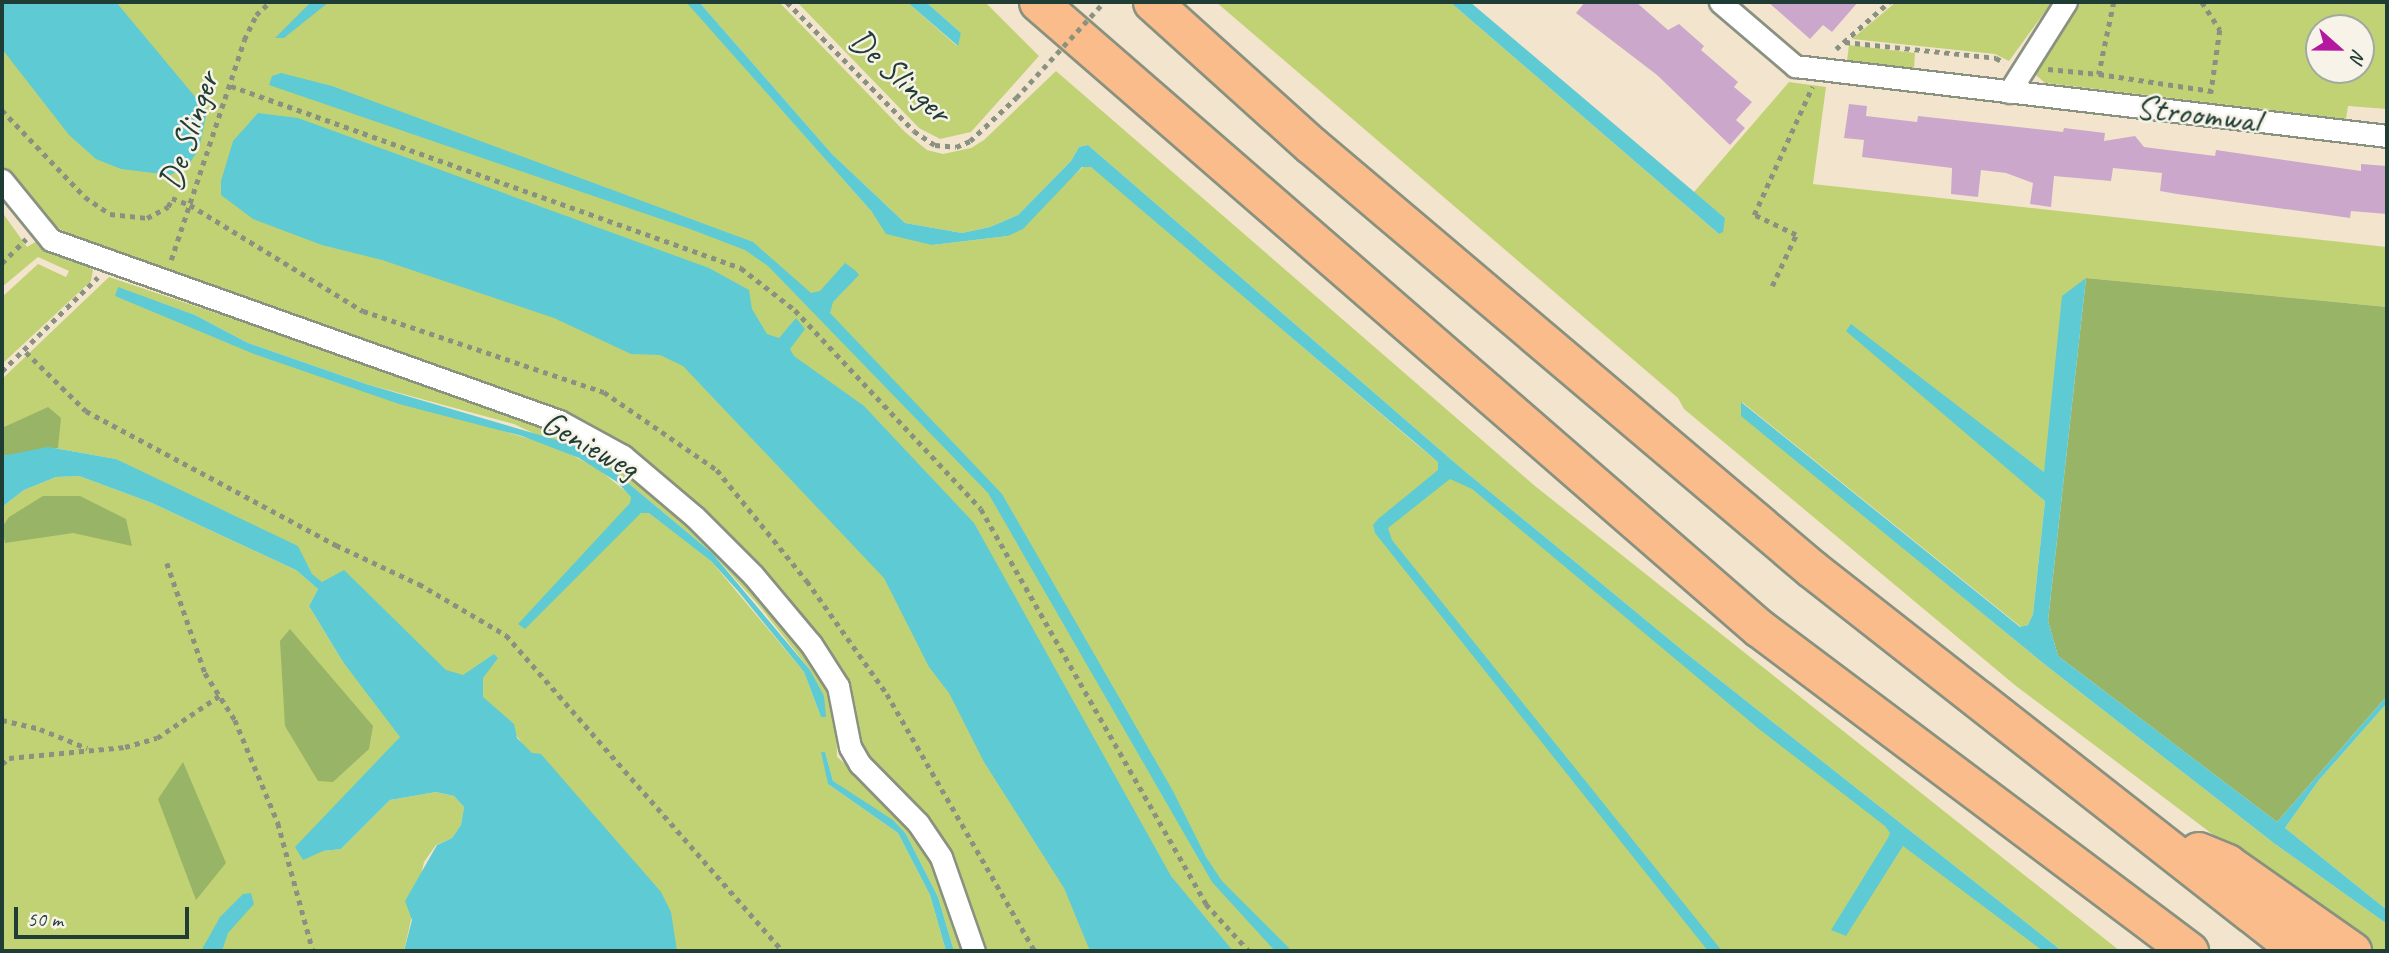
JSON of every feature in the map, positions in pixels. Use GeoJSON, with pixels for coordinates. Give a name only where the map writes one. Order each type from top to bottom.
{"type":"FeatureCollection","features":[{"type":"Feature","properties":{"kind":"highway"},"geometry":{"type":"LineString","coordinates":[[1038,2],[1759,628],[2189,951]]}},
{"type":"Feature","properties":{"kind":"highway"},"geometry":{"type":"LineString","coordinates":[[1152,2],[1322,154],[1812,569],[2299,951]]}},
{"type":"Feature","properties":{"kind":"highway"},"geometry":{"type":"LineString","coordinates":[[2145,830],[2227,863],[2352,951]]}},
{"type":"Feature","properties":{"kind":"street","name":"Stroomwal"},"geometry":{"type":"LineString","coordinates":[[1720,2],[1795,66],[2387,136]]}},
{"type":"Feature","properties":{"kind":"street"},"geometry":{"type":"LineString","coordinates":[[2009,92],[2066,2]]}},
{"type":"Feature","properties":{"kind":"street","name":"Genieweg"},"geometry":{"type":"LineString","coordinates":[[2,180],[51,240],[559,421],[623,456],[695,517],[753,575],[811,644],[838,686],[850,747],[860,764],[918,823],[941,858],[974,951]]}},
{"type":"Feature","properties":{"kind":"path","name":"De Slinger"},"geometry":{"type":"LineString","coordinates":[[163,282],[251,23],[270,2]]}},
{"type":"Feature","properties":{"kind":"path","name":"De Slinger"},"geometry":{"type":"LineString","coordinates":[[787,2],[914,131],[935,145],[956,147],[970,141],[1016,98],[1104,2]]}},
{"type":"Feature","properties":{"kind":"path"},"geometry":{"type":"LineString","coordinates":[[1889,2],[1845,42],[1996,58],[2025,66],[2212,91]]}},
{"type":"Feature","properties":{"kind":"path"},"geometry":{"type":"LineString","coordinates":[[2099,74],[2114,2]]}},
{"type":"Feature","properties":{"kind":"path"},"geometry":{"type":"LineString","coordinates":[[2202,2],[2220,30],[2208,115]]}},
{"type":"Feature","properties":{"kind":"path"},"geometry":{"type":"LineString","coordinates":[[1772,286],[1796,235],[1754,215],[1811,91],[1815,69]]}},
{"type":"Feature","properties":{"kind":"path"},"geometry":{"type":"LineString","coordinates":[[231,86],[730,264],[795,310],[981,509],[1206,905],[1249,951]]}},
{"type":"Feature","properties":{"kind":"path"},"geometry":{"type":"LineString","coordinates":[[2,110],[85,197],[110,214],[146,218],[168,207],[172,198],[190,205]]}},
{"type":"Feature","properties":{"kind":"path"},"geometry":{"type":"LineString","coordinates":[[2,263],[39,226]]}},
{"type":"Feature","properties":{"kind":"path"},"geometry":{"type":"LineString","coordinates":[[2,371],[26,352],[95,284],[106,261]]}},
{"type":"Feature","properties":{"kind":"path"},"geometry":{"type":"LineString","coordinates":[[26,352],[86,411],[336,545],[419,584],[506,635],[783,951]]}},
{"type":"Feature","properties":{"kind":"path"},"geometry":{"type":"LineString","coordinates":[[167,564],[190,637],[219,696],[235,720],[278,823],[313,951]]}},
{"type":"Feature","properties":{"kind":"path"},"geometry":{"type":"LineString","coordinates":[[2,764],[9,758],[90,750],[157,738],[219,696]]}},
{"type":"Feature","properties":{"kind":"path"},"geometry":{"type":"LineString","coordinates":[[2,720],[40,729],[90,750]]}},
{"type":"Feature","properties":{"kind":"green space"},"geometry":{"type":"Polygon","coordinates":[[[2,2],[687,2],[872,212],[932,245],[1008,236],[1083,167],[1091,166],[1416,444],[2049,951],[985,951],[949,855],[874,769],[857,739],[851,700],[833,663],[774,584],[664,477],[615,442],[83,246],[52,223],[2,166],[2,2]]]}},
{"type":"Feature","properties":{"kind":"green space"},"geometry":{"type":"Polygon","coordinates":[[[699,2],[779,2],[905,132],[927,150],[943,154],[971,148],[984,140],[1056,71],[1535,486],[2120,951],[2062,951],[1687,654],[1461,468],[1088,145],[1079,147],[1071,161],[1018,215],[990,227],[962,233],[905,223],[832,154],[699,2]]]}},
{"type":"Feature","properties":{"kind":"green space"},"geometry":{"type":"Polygon","coordinates":[[[797,2],[907,2],[957,46],[961,33],[926,2],[985,2],[1039,56],[971,132],[940,139],[919,128],[797,2]]]}},
{"type":"Feature","properties":{"kind":"green space"},"geometry":{"type":"Polygon","coordinates":[[[1216,2],[1450,2],[1719,234],[1725,218],[1694,192],[1789,82],[1826,87],[1813,184],[2387,247],[2387,307],[2086,278],[2044,472],[1851,325],[2045,501],[2033,614],[2028,625],[2021,627],[1742,402],[1741,415],[2048,667],[2275,844],[2387,924],[2387,951],[2371,951],[2309,907],[2016,686],[1684,409],[1678,398],[1216,2]]]}},
{"type":"Feature","properties":{"kind":"green space"},"geometry":{"type":"Polygon","coordinates":[[[1896,2],[2052,2],[2009,61],[1995,54],[1852,39],[1896,2]]]}},
{"type":"Feature","properties":{"kind":"green space"},"geometry":{"type":"Polygon","coordinates":[[[2082,2],[2387,2],[2387,109],[2348,106],[2346,119],[2045,83],[2036,75],[2035,64],[2082,2]]]}},
{"type":"Feature","properties":{"kind":"green space"},"geometry":{"type":"Polygon","coordinates":[[[1849,45],[1915,53],[1914,70],[1847,61],[1849,45]]]}},
{"type":"Feature","properties":{"kind":"green space"},"geometry":{"type":"Polygon","coordinates":[[[2,212],[27,247],[37,241],[93,270],[91,281],[2,364],[2,297],[38,264],[66,277],[69,271],[38,257],[2,287],[2,212]]]}},
{"type":"Feature","properties":{"kind":"green space"},"geometry":{"type":"Polygon","coordinates":[[[109,277],[561,429],[617,462],[711,541],[818,665],[836,711],[837,757],[878,791],[926,848],[967,951],[954,951],[938,897],[906,834],[833,781],[825,752],[828,784],[898,833],[930,895],[946,951],[665,951],[516,735],[322,582],[170,487],[116,459],[48,447],[2,456],[2,379],[109,277]],[[119,288],[116,296],[239,347],[337,382],[554,446],[597,468],[711,561],[804,672],[821,717],[810,670],[761,608],[712,553],[615,472],[514,424],[366,384],[248,343],[195,315],[119,288]]]}},
{"type":"Feature","properties":{"kind":"green space"},"geometry":{"type":"Polygon","coordinates":[[[2086,278],[2387,307],[2387,696],[2277,822],[2058,656],[2048,621],[2086,278]]]}},
{"type":"Feature","properties":{"kind":"green space"},"geometry":{"type":"Polygon","coordinates":[[[48,407],[61,418],[58,448],[2,456],[2,428],[48,407]]]}},
{"type":"Feature","properties":{"kind":"green space"},"geometry":{"type":"Polygon","coordinates":[[[79,476],[152,503],[296,570],[318,589],[309,606],[343,662],[398,727],[400,737],[323,851],[341,849],[390,800],[436,792],[454,796],[464,807],[461,825],[452,838],[436,845],[424,862],[404,951],[2,951],[2,507],[24,490],[56,477],[79,476]]]}},
{"type":"Feature","properties":{"kind":"green space"},"geometry":{"type":"Polygon","coordinates":[[[43,496],[80,496],[126,519],[132,546],[73,533],[5,543],[2,527],[9,517],[43,496]]]}},
{"type":"Feature","properties":{"kind":"green space"},"geometry":{"type":"Polygon","coordinates":[[[290,629],[373,726],[369,749],[333,782],[318,781],[285,726],[280,641],[290,629]]]}},
{"type":"Feature","properties":{"kind":"green space"},"geometry":{"type":"Polygon","coordinates":[[[2387,703],[2387,910],[2285,828],[2319,780],[2387,703]]]}},
{"type":"Feature","properties":{"kind":"green space"},"geometry":{"type":"Polygon","coordinates":[[[183,762],[226,863],[196,900],[158,799],[183,762]]]}},
{"type":"Feature","properties":{"kind":"water"},"geometry":{"type":"Polygon","coordinates":[[[2,2],[116,2],[207,111],[199,149],[187,167],[170,175],[121,169],[96,159],[69,135],[2,49],[2,2]]]}},
{"type":"Feature","properties":{"kind":"water"},"geometry":{"type":"Polygon","coordinates":[[[311,2],[329,2],[284,38],[275,38],[311,2]]]}},
{"type":"Feature","properties":{"kind":"water"},"geometry":{"type":"Polygon","coordinates":[[[686,2],[699,2],[832,154],[905,223],[962,233],[990,227],[1018,215],[1071,161],[1079,147],[1088,145],[1461,468],[1687,654],[2062,951],[2043,951],[1903,846],[1846,936],[1831,930],[1888,838],[1890,833],[1885,826],[1759,729],[1472,489],[1450,479],[1388,528],[1392,540],[1722,951],[1708,951],[1375,533],[1373,525],[1378,519],[1438,470],[1438,462],[1091,167],[1082,167],[1023,229],[1008,236],[932,245],[886,234],[872,212],[686,2]]]}},
{"type":"Feature","properties":{"kind":"water"},"geometry":{"type":"Polygon","coordinates":[[[907,2],[926,2],[961,33],[958,46],[907,2]]]}},
{"type":"Feature","properties":{"kind":"water"},"geometry":{"type":"Polygon","coordinates":[[[1450,2],[1470,2],[1725,218],[1723,232],[1719,234],[1450,2]]]}},
{"type":"Feature","properties":{"kind":"water"},"geometry":{"type":"Polygon","coordinates":[[[281,73],[332,86],[753,242],[811,293],[820,291],[845,263],[856,271],[859,275],[833,302],[830,313],[1002,494],[1173,791],[1206,857],[1222,881],[1292,951],[1275,951],[1212,882],[988,493],[768,266],[745,250],[690,229],[269,85],[272,76],[281,73]]]}},
{"type":"Feature","properties":{"kind":"water"},"geometry":{"type":"Polygon","coordinates":[[[258,113],[298,118],[709,268],[749,290],[752,309],[767,334],[779,338],[796,318],[805,329],[790,349],[794,356],[864,406],[974,523],[1171,876],[1233,951],[1090,951],[1064,888],[984,762],[949,693],[929,667],[884,578],[683,366],[660,355],[631,354],[554,318],[382,260],[322,245],[253,219],[221,195],[221,181],[233,141],[258,113]]]}},
{"type":"Feature","properties":{"kind":"water"},"geometry":{"type":"Polygon","coordinates":[[[2086,278],[2048,621],[2058,656],[2277,822],[2387,696],[2387,703],[2319,780],[2285,828],[2387,910],[2387,924],[2275,844],[2048,667],[1741,416],[1741,402],[2020,627],[2028,625],[2033,614],[2045,501],[1846,331],[1851,324],[2044,472],[2062,296],[2086,278]]]}},
{"type":"Feature","properties":{"kind":"water"},"geometry":{"type":"Polygon","coordinates":[[[118,287],[195,315],[248,343],[366,384],[574,445],[615,472],[712,553],[810,670],[824,696],[826,717],[821,717],[804,672],[738,591],[711,561],[649,513],[641,513],[525,629],[518,624],[630,503],[631,497],[617,482],[579,458],[522,436],[399,404],[254,354],[115,296],[118,287]]]}},
{"type":"Feature","properties":{"kind":"water"},"geometry":{"type":"Polygon","coordinates":[[[48,447],[116,459],[298,546],[312,574],[322,582],[344,570],[446,670],[463,675],[494,654],[498,658],[483,678],[483,697],[514,724],[517,738],[532,753],[541,754],[661,892],[671,912],[677,951],[404,951],[412,920],[405,901],[437,845],[452,838],[461,825],[464,807],[454,796],[436,792],[390,800],[341,849],[323,851],[303,860],[295,847],[400,737],[343,662],[309,606],[318,589],[296,570],[152,503],[79,476],[56,477],[24,490],[2,507],[2,456],[48,447]]]}},
{"type":"Feature","properties":{"kind":"water"},"geometry":{"type":"Polygon","coordinates":[[[821,752],[825,752],[833,781],[893,820],[906,834],[938,897],[954,951],[946,951],[930,895],[898,833],[828,784],[821,752]]]}},
{"type":"Feature","properties":{"kind":"water"},"geometry":{"type":"Polygon","coordinates":[[[251,893],[254,904],[228,933],[222,951],[201,951],[220,917],[243,894],[251,893]]]}},
{"type":"Feature","properties":{"kind":"building"},"geometry":{"type":"Polygon","coordinates":[[[1585,2],[1636,2],[1668,30],[1679,24],[1704,46],[1701,50],[1738,82],[1734,87],[1752,102],[1736,120],[1745,128],[1730,145],[1657,75],[1576,13],[1585,2]]]}},
{"type":"Feature","properties":{"kind":"building"},"geometry":{"type":"Polygon","coordinates":[[[1768,2],[1858,2],[1832,32],[1823,25],[1810,39],[1768,2]]]}},
{"type":"Feature","properties":{"kind":"building"},"geometry":{"type":"Polygon","coordinates":[[[1849,104],[1867,106],[1866,116],[1917,122],[1918,116],[2063,132],[2064,128],[2105,133],[2104,141],[2135,136],[2144,147],[2215,156],[2216,150],[2361,171],[2361,164],[2387,166],[2387,214],[2351,211],[2350,218],[2177,194],[2160,191],[2162,173],[2113,168],[2111,181],[2054,176],[2051,207],[2030,204],[2033,183],[2006,173],[1981,170],[1978,197],[1951,194],[1952,168],[1862,157],[1864,140],[1844,138],[1849,104]]]}}]}
